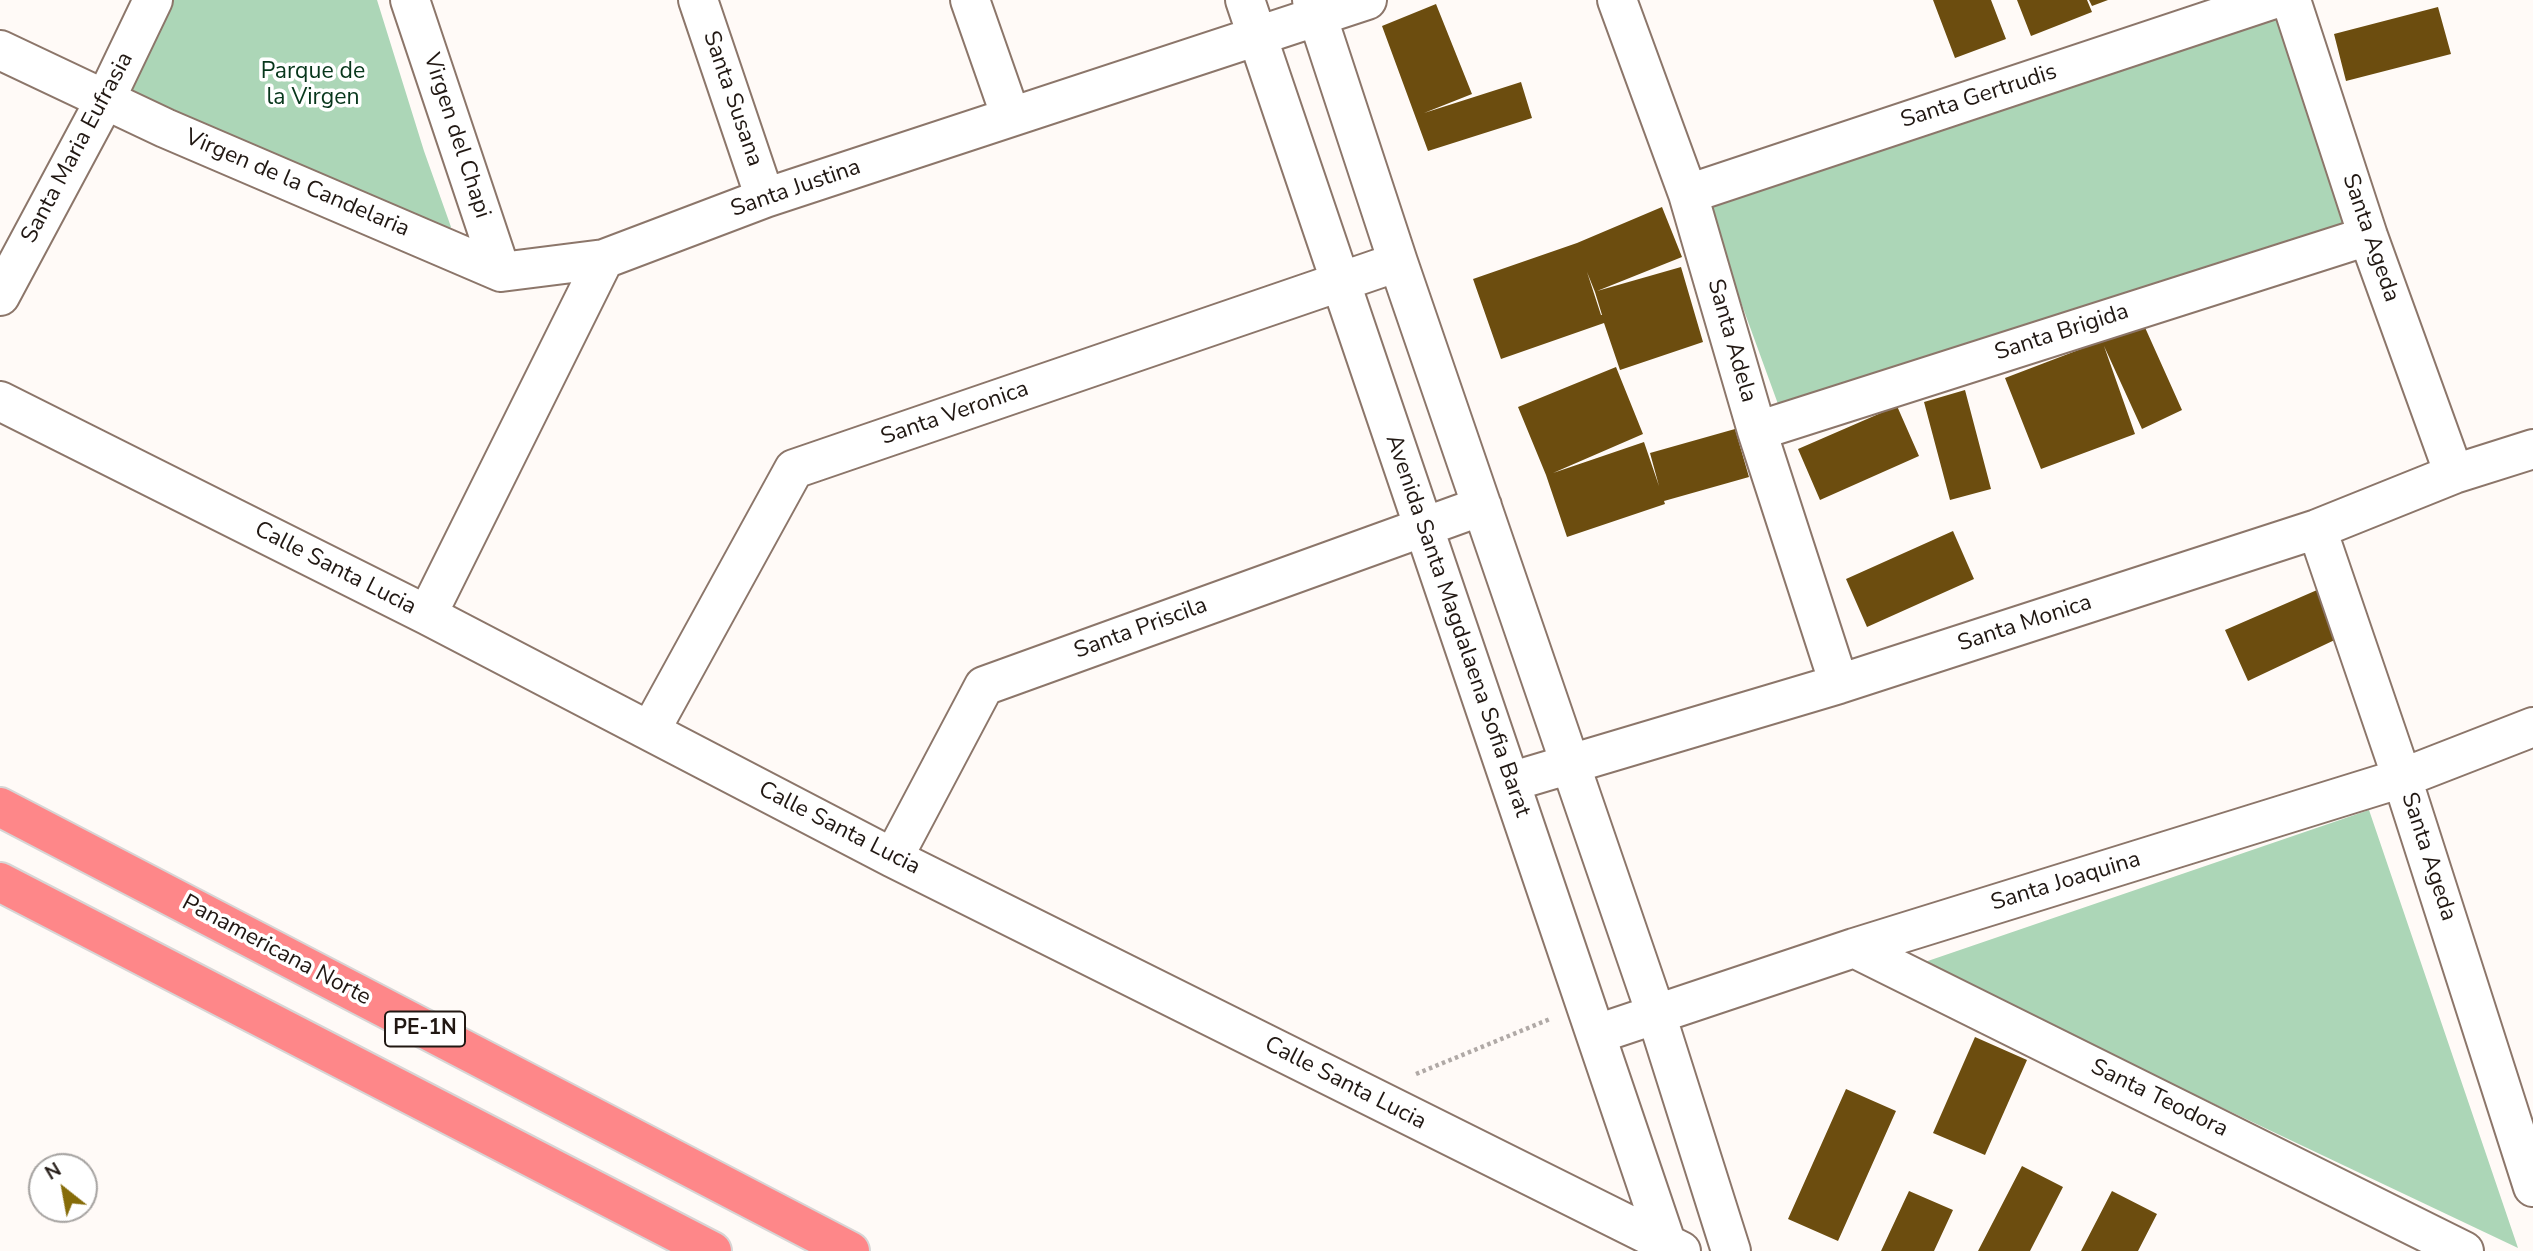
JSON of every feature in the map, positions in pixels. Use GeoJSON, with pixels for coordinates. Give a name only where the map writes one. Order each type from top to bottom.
{"type":"FeatureCollection","features":[{"type":"Feature","properties":{"kind":"highway","name":"Panamericana Norte"},"geometry":{"type":"LineString","coordinates":[[0,807],[850,1251]]}},
{"type":"Feature","properties":{"kind":"highway","name":"PE-1N"},"geometry":{"type":"LineString","coordinates":[[0,882],[712,1251]]}},
{"type":"Feature","properties":{"kind":"street","name":"Santa Maria Eufrasia"},"geometry":{"type":"LineString","coordinates":[[0,296],[106,98],[153,0]]}},
{"type":"Feature","properties":{"kind":"street","name":"Virgen del Chapi"},"geometry":{"type":"LineString","coordinates":[[410,0],[501,272]]}},
{"type":"Feature","properties":{"kind":"street","name":"Santa Susana"},"geometry":{"type":"LineString","coordinates":[[698,0],[765,198]]}},
{"type":"Feature","properties":{"kind":"street"},"geometry":{"type":"LineString","coordinates":[[970,0],[1011,117]]}},
{"type":"Feature","properties":{"kind":"street","name":"Avenida Santa Magdalaena Sofia Barat"},"geometry":{"type":"LineString","coordinates":[[1245,0],[1510,782],[1672,1249]]}},
{"type":"Feature","properties":{"kind":"street","name":"Santa Justina"},"geometry":{"type":"LineString","coordinates":[[604,259],[765,198],[1257,36],[1315,8],[1367,0]]}},
{"type":"Feature","properties":{"kind":"street","name":"Santa Adela"},"geometry":{"type":"LineString","coordinates":[[1617,0],[1688,194],[1757,431],[1839,684]]}},
{"type":"Feature","properties":{"kind":"street","name":"Santa Gertrudis"},"geometry":{"type":"LineString","coordinates":[[1688,194],[2270,0]]}},
{"type":"Feature","properties":{"kind":"street","name":"Santa Ageda"},"geometry":{"type":"LineString","coordinates":[[2291,0],[2368,236],[2454,474]]}},
{"type":"Feature","properties":{"kind":"street"},"geometry":{"type":"LineString","coordinates":[[1315,8],[1398,262],[1656,1014],[1731,1251]]}},
{"type":"Feature","properties":{"kind":"street","name":"Virgen de la Candelaria"},"geometry":{"type":"LineString","coordinates":[[0,50],[165,128],[501,272]]}},
{"type":"Feature","properties":{"kind":"street","name":"Santa Brigida"},"geometry":{"type":"LineString","coordinates":[[1757,431],[2368,236]]}},
{"type":"Feature","properties":{"kind":"street"},"geometry":{"type":"LineString","coordinates":[[501,272],[604,259]]}},
{"type":"Feature","properties":{"kind":"street"},"geometry":{"type":"LineString","coordinates":[[427,615],[604,259]]}},
{"type":"Feature","properties":{"kind":"street","name":"Santa Veronica"},"geometry":{"type":"LineString","coordinates":[[650,731],[794,469],[1398,262]]}},
{"type":"Feature","properties":{"kind":"street","name":"Calle Santa Lucia"},"geometry":{"type":"LineString","coordinates":[[0,401],[427,615],[893,858],[1672,1249]]}},
{"type":"Feature","properties":{"kind":"street","name":"Santa Monica"},"geometry":{"type":"LineString","coordinates":[[1510,782],[1839,684],[2317,529],[2454,474],[2533,449]]}},
{"type":"Feature","properties":{"kind":"street","name":"Santa Priscila"},"geometry":{"type":"LineString","coordinates":[[893,858],[984,686],[1482,506]]}},
{"type":"Feature","properties":{"kind":"street","name":"Santa Ageda"},"geometry":{"type":"LineString","coordinates":[[2317,529],[2402,778],[2533,1186]]}},
{"type":"Feature","properties":{"kind":"street","name":"Santa Joaquina"},"geometry":{"type":"LineString","coordinates":[[1592,1019],[1656,1014],[1854,948],[2402,778],[2533,727]]}},
{"type":"Feature","properties":{"kind":"street","name":"Santa Teodora"},"geometry":{"type":"LineString","coordinates":[[1854,948],[2463,1251]]}},
{"type":"Feature","properties":{"kind":"path"},"geometry":{"type":"LineString","coordinates":[[1367,1094],[1592,1019]]}},
{"type":"Feature","properties":{"kind":"green space","name":"Parque de la Virgen"},"geometry":{"type":"Polygon","coordinates":[[[165,0],[377,0],[424,151],[451,227],[437,241],[122,87],[165,0]]]}},
{"type":"Feature","properties":{"kind":"green space"},"geometry":{"type":"Polygon","coordinates":[[[2279,16],[2345,229],[1782,415],[1707,209],[2279,16]]]}},
{"type":"Feature","properties":{"kind":"green space"},"geometry":{"type":"Polygon","coordinates":[[[2369,810],[2518,1248],[1919,964],[2369,810]]]}},
{"type":"Feature","properties":{"kind":"building"},"geometry":{"type":"Polygon","coordinates":[[[1933,0],[1991,0],[2006,39],[1955,58],[1933,0]]]}},
{"type":"Feature","properties":{"kind":"building"},"geometry":{"type":"Polygon","coordinates":[[[2017,0],[2087,0],[2092,12],[2031,36],[2017,0]]]}},
{"type":"Feature","properties":{"kind":"building"},"geometry":{"type":"Polygon","coordinates":[[[2089,0],[2108,0],[2092,6],[2089,0]]]}},
{"type":"Feature","properties":{"kind":"building"},"geometry":{"type":"Polygon","coordinates":[[[1436,4],[1472,94],[1424,113],[1521,82],[1532,118],[1428,151],[1382,26],[1436,4]]]}},
{"type":"Feature","properties":{"kind":"building"},"geometry":{"type":"Polygon","coordinates":[[[2438,7],[2451,54],[2346,81],[2334,34],[2438,7]]]}},
{"type":"Feature","properties":{"kind":"building"},"geometry":{"type":"Polygon","coordinates":[[[1662,207],[1682,257],[1597,291],[1681,267],[1703,342],[1620,370],[1604,323],[1501,359],[1473,279],[1577,243],[1662,207]],[[1587,272],[1602,315],[1595,292],[1587,272]]]}},
{"type":"Feature","properties":{"kind":"building"},"geometry":{"type":"Polygon","coordinates":[[[2143,323],[2182,410],[2142,429],[2104,346],[2135,434],[2041,469],[2005,378],[2143,323]]]}},
{"type":"Feature","properties":{"kind":"building"},"geometry":{"type":"Polygon","coordinates":[[[1616,367],[1643,434],[1553,473],[1644,442],[1659,486],[1650,453],[1735,429],[1749,477],[1664,501],[1665,504],[1567,537],[1546,475],[1518,407],[1616,367]]]}},
{"type":"Feature","properties":{"kind":"building"},"geometry":{"type":"Polygon","coordinates":[[[1965,390],[1991,489],[1950,500],[1924,402],[1965,390]]]}},
{"type":"Feature","properties":{"kind":"building"},"geometry":{"type":"Polygon","coordinates":[[[1897,406],[1919,456],[1820,500],[1798,449],[1897,406]]]}},
{"type":"Feature","properties":{"kind":"building"},"geometry":{"type":"Polygon","coordinates":[[[1953,531],[1974,579],[1867,627],[1846,579],[1953,531]]]}},
{"type":"Feature","properties":{"kind":"building"},"geometry":{"type":"Polygon","coordinates":[[[2324,587],[2341,637],[2248,681],[2225,630],[2324,587]]]}},
{"type":"Feature","properties":{"kind":"building"},"geometry":{"type":"Polygon","coordinates":[[[1975,1037],[2027,1060],[1985,1155],[1933,1133],[1975,1037]]]}},
{"type":"Feature","properties":{"kind":"building"},"geometry":{"type":"Polygon","coordinates":[[[1846,1089],[1896,1111],[1838,1241],[1788,1219],[1846,1089]]]}},
{"type":"Feature","properties":{"kind":"building"},"geometry":{"type":"Polygon","coordinates":[[[2022,1166],[2063,1187],[2030,1251],[1978,1251],[2022,1166]]]}},
{"type":"Feature","properties":{"kind":"building"},"geometry":{"type":"Polygon","coordinates":[[[1909,1191],[1953,1210],[1934,1251],[1881,1251],[1909,1191]]]}},
{"type":"Feature","properties":{"kind":"building"},"geometry":{"type":"Polygon","coordinates":[[[2112,1191],[2157,1214],[2138,1251],[2081,1251],[2112,1191]]]}}]}
